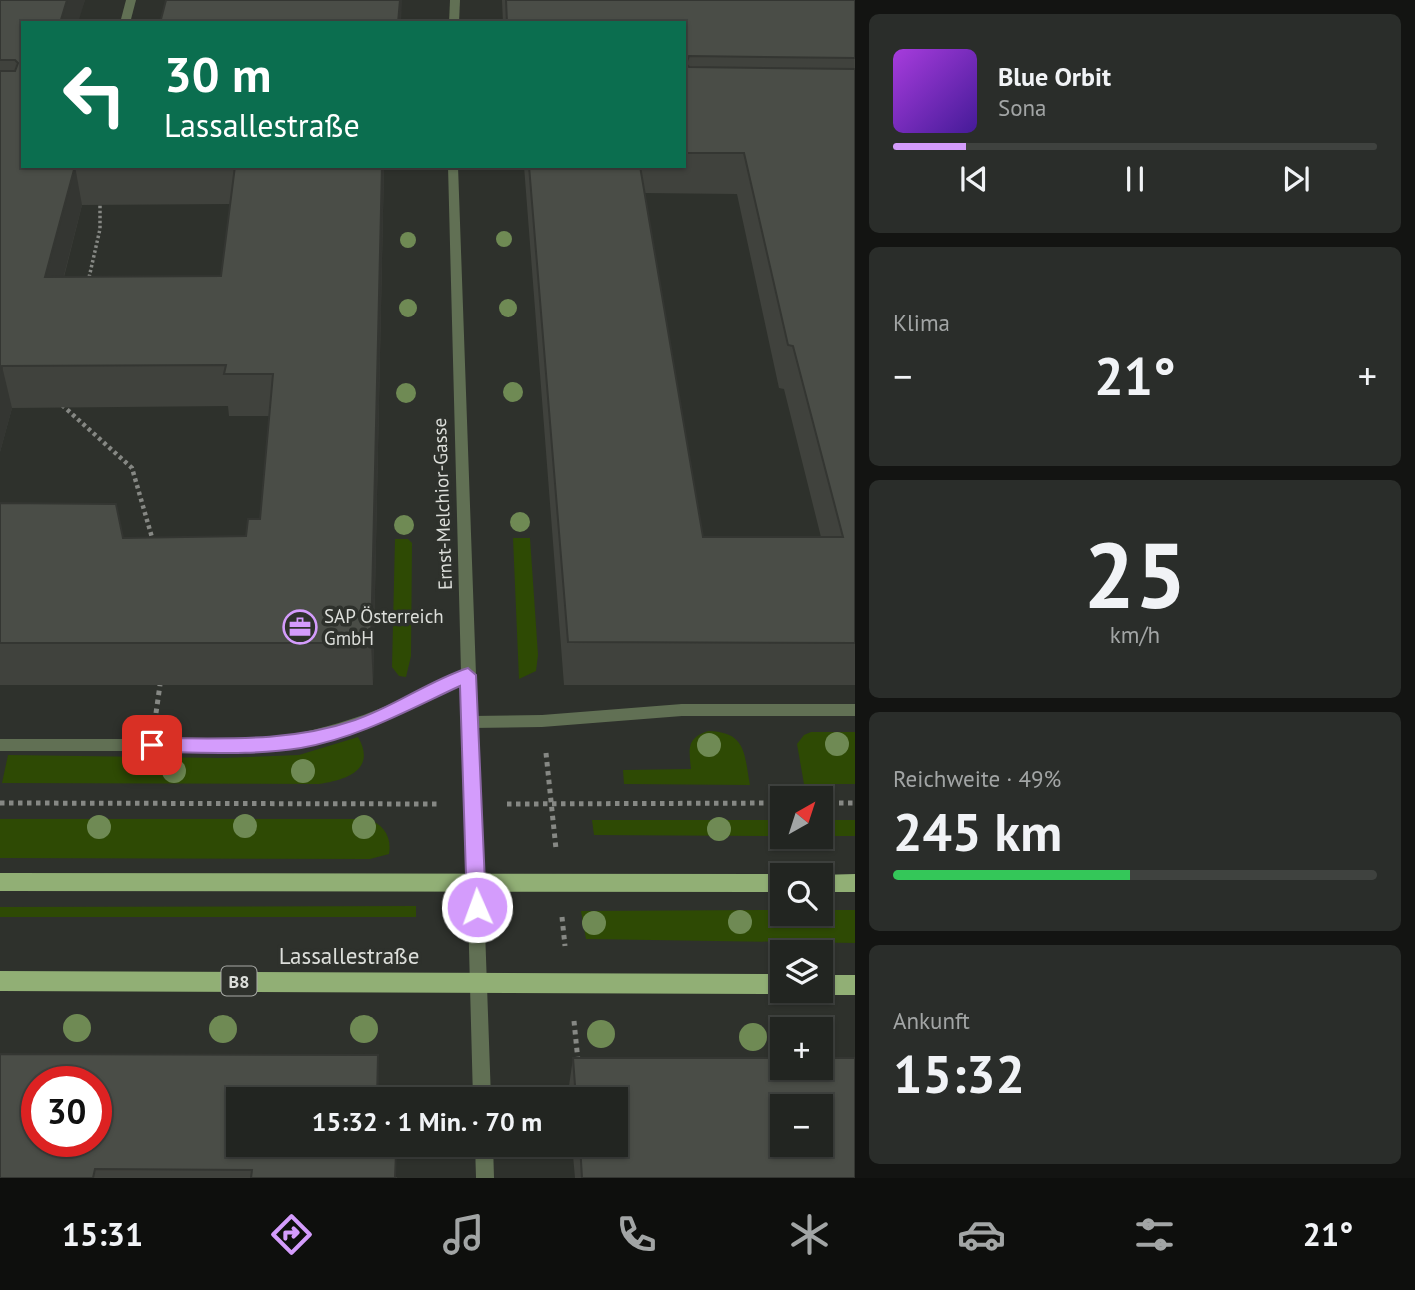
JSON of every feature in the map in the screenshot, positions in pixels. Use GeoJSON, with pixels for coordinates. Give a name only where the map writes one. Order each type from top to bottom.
{"type":"FeatureCollection","features":[{"type":"Feature","properties":{"kind":"main road"},"geometry":{"type":"LineString","coordinates":[[0,882],[770,883]]}},
{"type":"Feature","properties":{"kind":"main road"},"geometry":{"type":"LineString","coordinates":[[833,883],[855,883]]}},
{"type":"Feature","properties":{"kind":"main road","name":"Lassallestraße"},"geometry":{"type":"LineString","coordinates":[[0,981],[770,985]]}},
{"type":"Feature","properties":{"kind":"main road"},"geometry":{"type":"LineString","coordinates":[[833,985],[855,985]]}},
{"type":"Feature","properties":{"kind":"street"},"geometry":{"type":"LineString","coordinates":[[126,21],[131,0]]}},
{"type":"Feature","properties":{"kind":"street"},"geometry":{"type":"LineString","coordinates":[[454,21],[455,0]]}},
{"type":"Feature","properties":{"kind":"street","name":"Ernst-Melchior-Gasse"},"geometry":{"type":"LineString","coordinates":[[453,168],[482,1087]]}},
{"type":"Feature","properties":{"kind":"street"},"geometry":{"type":"LineString","coordinates":[[0,745],[260,745],[302,741],[360,726],[468,675]]}},
{"type":"Feature","properties":{"kind":"street"},"geometry":{"type":"LineString","coordinates":[[471,722],[542,721],[682,710],[855,710]]}},
{"type":"Feature","properties":{"kind":"street"},"geometry":{"type":"LineString","coordinates":[[484,1157],[485,1178]]}},
{"type":"Feature","properties":{"kind":"path"},"geometry":{"type":"LineString","coordinates":[[88,282],[100,229],[100,191]]}},
{"type":"Feature","properties":{"kind":"path"},"geometry":{"type":"LineString","coordinates":[[60,403],[132,468],[153,542]]}},
{"type":"Feature","properties":{"kind":"path"},"geometry":{"type":"LineString","coordinates":[[0,803],[770,803]]}},
{"type":"Feature","properties":{"kind":"path"},"geometry":{"type":"LineString","coordinates":[[833,803],[855,803]]}},
{"type":"Feature","properties":{"kind":"green space"},"geometry":{"type":"Polygon","coordinates":[[[513,538],[530,538],[538,655],[536,671],[519,679],[513,538]]]}},
{"type":"Feature","properties":{"kind":"green space"},"geometry":{"type":"Polygon","coordinates":[[[395,539],[408,539],[412,543],[411,656],[406,677],[399,676],[392,667],[395,539]]]}},
{"type":"Feature","properties":{"kind":"green space"},"geometry":{"type":"Polygon","coordinates":[[[708,731],[721,732],[737,740],[744,755],[750,785],[624,784],[623,770],[691,769],[692,741],[708,731]]]}},
{"type":"Feature","properties":{"kind":"green space"},"geometry":{"type":"Polygon","coordinates":[[[811,732],[855,732],[855,784],[804,784],[797,744],[804,735],[811,732]]]}},
{"type":"Feature","properties":{"kind":"green space"},"geometry":{"type":"Polygon","coordinates":[[[358,737],[363,748],[364,758],[361,765],[348,776],[319,784],[2,783],[8,755],[223,758],[299,755],[358,737]]]}},
{"type":"Feature","properties":{"kind":"green space"},"geometry":{"type":"Polygon","coordinates":[[[0,819],[367,819],[378,824],[385,832],[390,848],[389,854],[370,859],[0,858],[0,819]]]}},
{"type":"Feature","properties":{"kind":"green space"},"geometry":{"type":"Polygon","coordinates":[[[592,820],[770,820],[770,836],[594,835],[592,820]]]}},
{"type":"Feature","properties":{"kind":"green space"},"geometry":{"type":"Polygon","coordinates":[[[833,820],[855,820],[855,836],[833,836],[833,820]]]}},
{"type":"Feature","properties":{"kind":"green space"},"geometry":{"type":"Polygon","coordinates":[[[416,906],[416,917],[0,917],[0,907],[416,906]]]}},
{"type":"Feature","properties":{"kind":"green space"},"geometry":{"type":"Polygon","coordinates":[[[770,910],[770,926],[833,926],[833,910],[855,910],[855,943],[833,943],[833,940],[586,939],[581,911],[770,910]]]}},
{"type":"Feature","properties":{"kind":"building"},"geometry":{"type":"Polygon","coordinates":[[[0,0],[67,0],[61,21],[21,21],[21,168],[74,168],[45,277],[221,276],[235,168],[382,168],[371,643],[0,643],[0,503],[116,504],[123,538],[246,536],[248,519],[260,519],[273,374],[224,374],[226,365],[2,366],[0,374],[0,71],[15,71],[18,63],[15,60],[0,60],[0,0]]]}},
{"type":"Feature","properties":{"kind":"building"},"geometry":{"type":"Polygon","coordinates":[[[166,0],[400,0],[398,21],[161,21],[166,0]]]}},
{"type":"Feature","properties":{"kind":"building"},"geometry":{"type":"Polygon","coordinates":[[[506,0],[855,0],[855,58],[689,56],[686,64],[686,21],[507,21],[506,0]]]}},
{"type":"Feature","properties":{"kind":"building"},"geometry":{"type":"Polygon","coordinates":[[[686,64],[689,67],[855,69],[855,643],[568,642],[529,168],[640,168],[703,537],[843,537],[793,346],[788,345],[744,153],[686,153],[686,64]]]}},
{"type":"Feature","properties":{"kind":"building"},"geometry":{"type":"Polygon","coordinates":[[[0,1054],[378,1055],[377,1087],[226,1087],[226,1157],[396,1157],[395,1178],[251,1178],[252,1170],[95,1169],[93,1178],[0,1178],[0,1054]]]}},
{"type":"Feature","properties":{"kind":"building"},"geometry":{"type":"Polygon","coordinates":[[[573,1058],[770,1058],[770,1080],[833,1080],[833,1058],[855,1058],[855,1178],[582,1178],[581,1157],[628,1157],[628,1087],[575,1087],[573,1058]]]}},
{"type":"Feature","properties":{"kind":"place","name":"SAP Österreich GmbH"},"geometry":{"type":"Point","coordinates":[300,627]}},
{"type":"Feature","properties":{"kind":"route"},"geometry":{"type":"LineString","coordinates":[[152,745],[260,745],[302,741],[360,726],[468,675],[477,907]]}}]}
